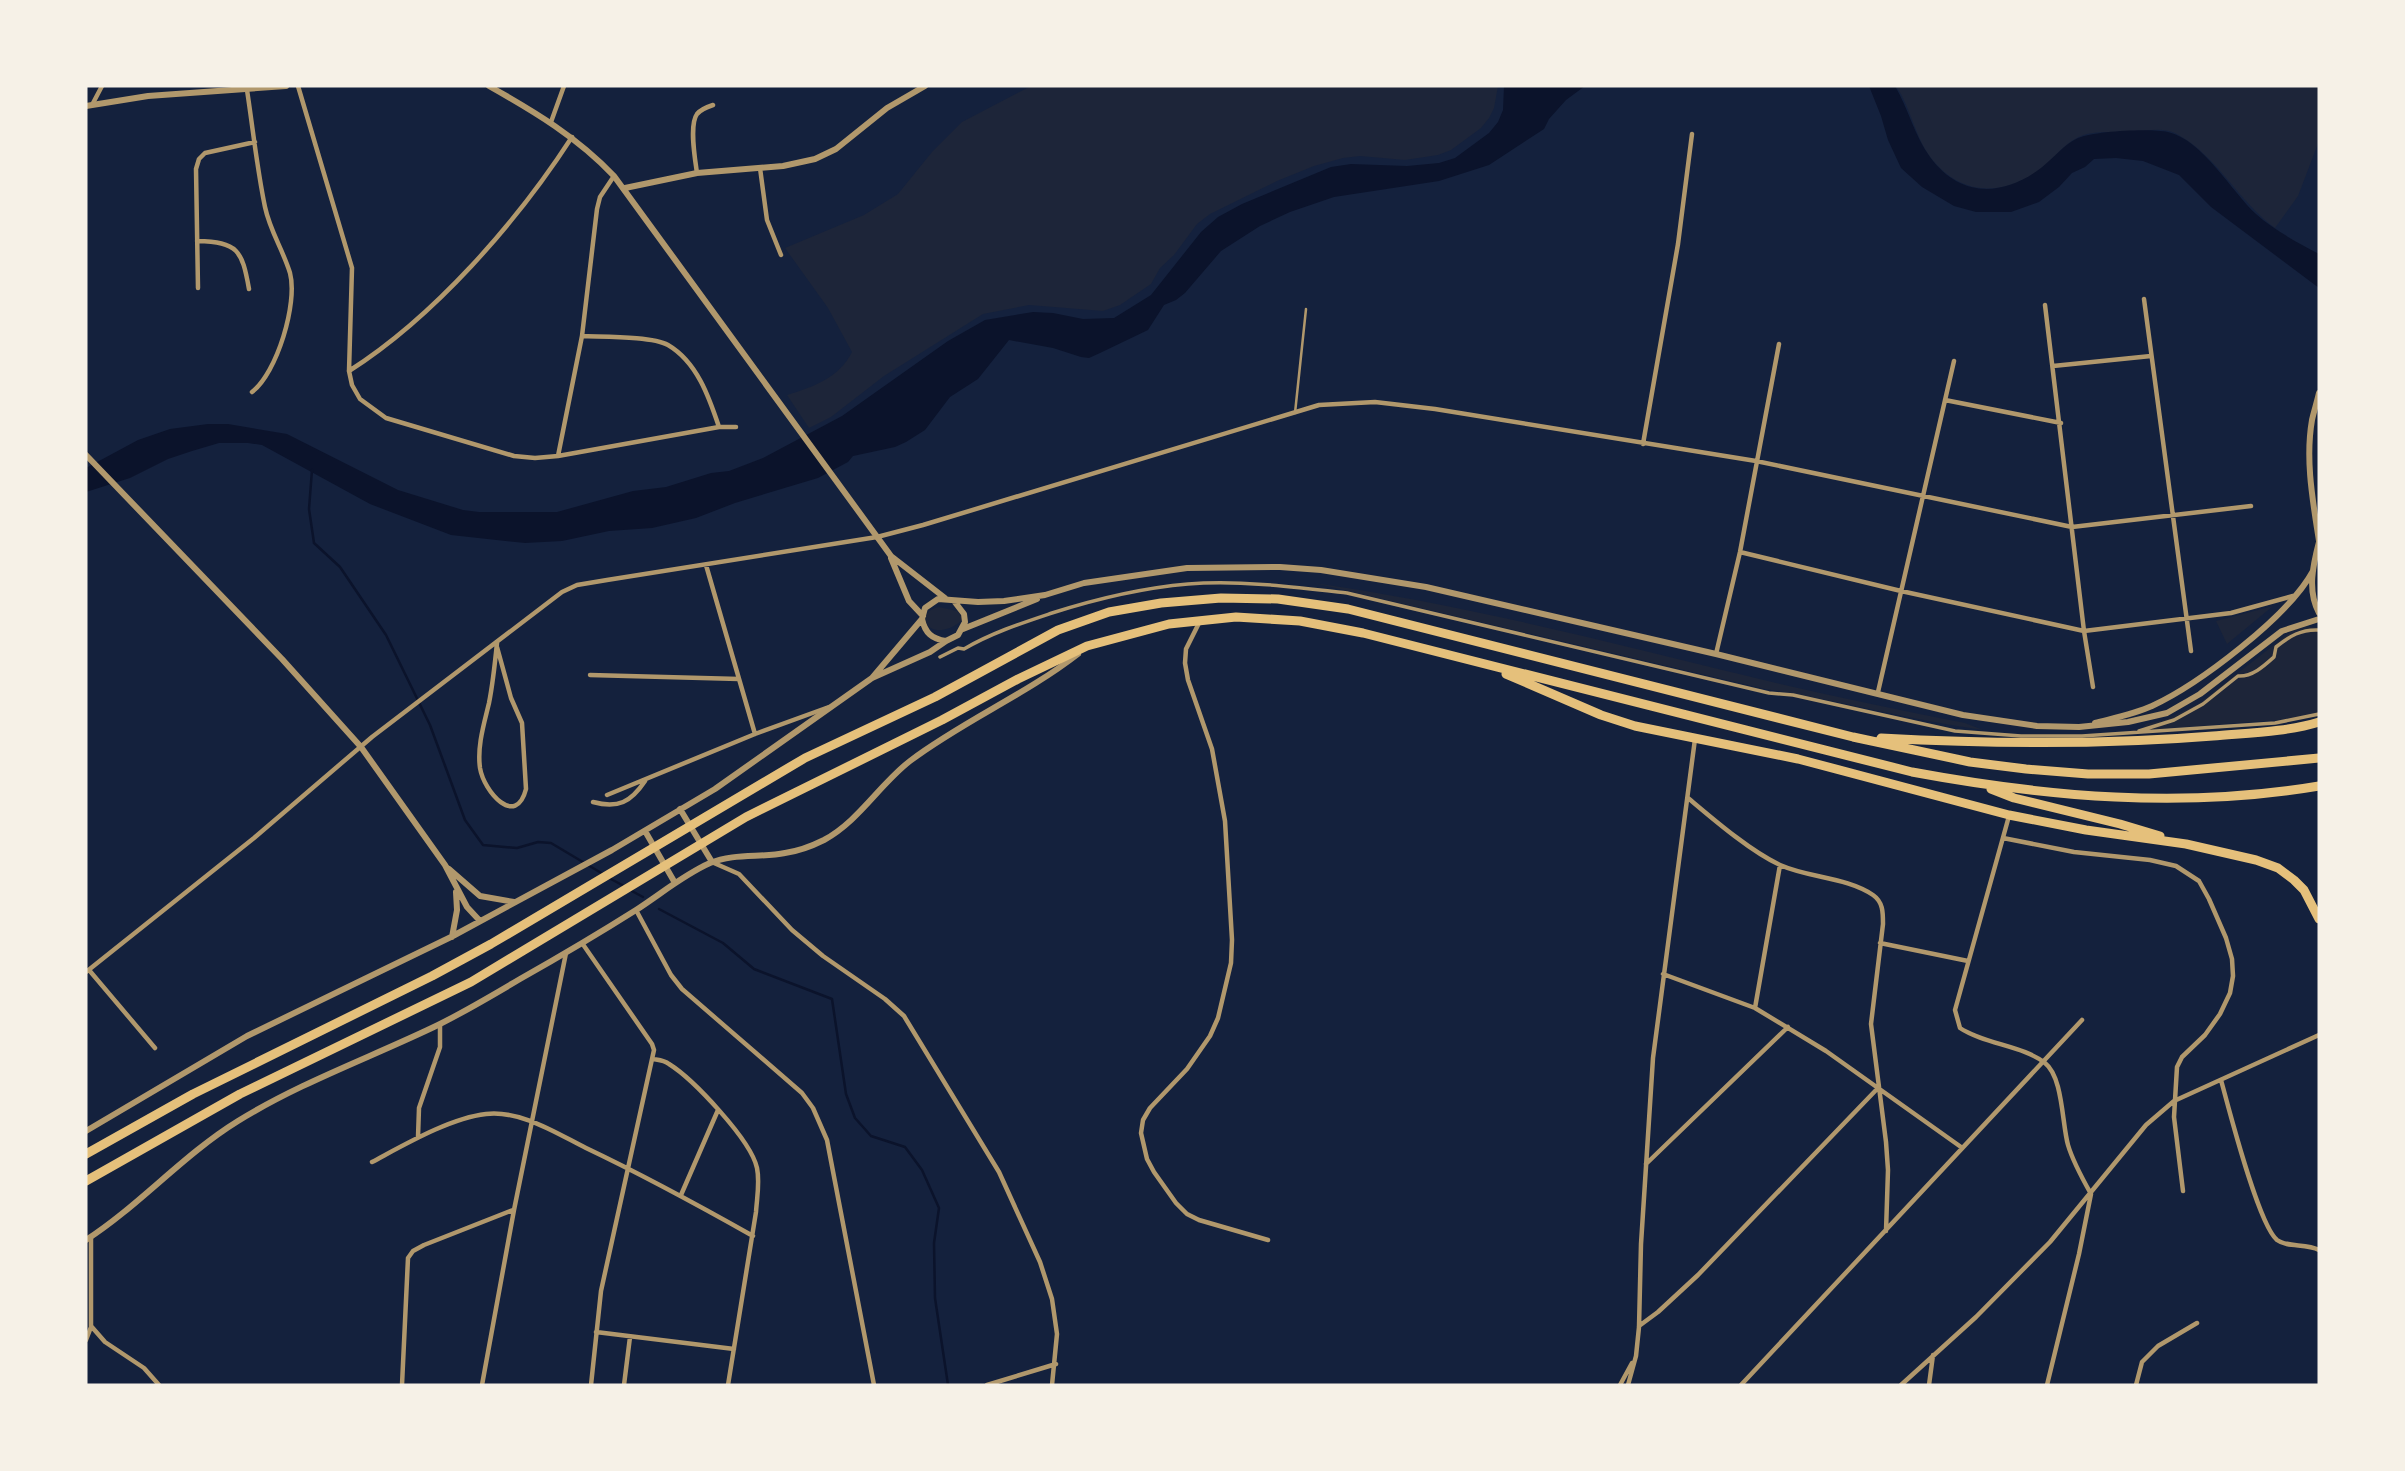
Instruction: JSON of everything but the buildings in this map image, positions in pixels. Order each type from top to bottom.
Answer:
[{"type":"highway","points":[[86,1154],[274,1052],[432,976],[558,905],[805,758],[935,697],[1058,630],[1109,612],[1161,603],[1221,598],[1278,599],[1348,610],[1853,737],[1970,761],[2026,769],[2088,774],[2148,774],[2315,759]]},
{"type":"highway","points":[[86,1181],[251,1088],[471,982],[746,817],[1087,646],[1169,624],[1236,617],[1300,621],[1363,633],[1912,772],[1980,785],[2129,799],[2219,796],[2317,786]]},
{"type":"highway","points":[[1479,663],[1601,715],[1635,726],[1798,759],[2009,815],[2086,830],[2186,844]]},
{"type":"highway","points":[[1853,737],[1938,741],[2107,742],[2228,735],[2319,722]]},
{"type":"highway","points":[[1980,785],[2014,798],[2245,857],[2278,868],[2304,890],[2319,919]]},
{"type":"street","points":[[89,105],[102,86]]},
{"type":"street","points":[[89,105],[148,96],[286,86]]},
{"type":"street","points":[[298,86],[352,268],[349,371],[352,385],[360,399],[372,410],[408,427],[514,456],[534,458],[719,427],[736,427]]},
{"type":"street","points":[[489,86],[572,137],[593,154],[625,188],[891,556],[909,601],[922,618],[924,628],[937,640],[946,641]]},
{"type":"street","points":[[551,122],[564,86]]},
{"type":"street","points":[[625,188],[696,173],[794,164],[824,155],[846,142],[887,108],[925,86]]},
{"type":"street","points":[[247,90],[265,208],[292,283],[288,317],[266,376],[252,392]]},
{"type":"street","points":[[696,173],[695,117],[699,111],[713,105]]},
{"type":"street","points":[[1643,444],[1678,244],[1692,134]]},
{"type":"street","points":[[349,371],[392,341],[461,275],[513,219],[572,137]]},
{"type":"street","points":[[198,288],[196,169],[199,159],[205,153],[254,142]]},
{"type":"street","points":[[760,167],[767,220],[780,255]]},
{"type":"street","points":[[558,456],[582,336],[597,209],[600,197],[614,176]]},
{"type":"street","points":[[197,241],[220,242],[231,246],[242,263],[249,289]]},
{"type":"street","points":[[2144,299],[2191,651]]},
{"type":"street","points":[[2045,304],[2093,687]]},
{"type":"street","points":[[582,336],[655,341],[668,345],[694,370],[706,390],[719,427]]},
{"type":"street","points":[[1716,654],[1740,552],[1779,344]]},
{"type":"street","points":[[2053,366],[2151,356]]},
{"type":"street","points":[[1878,692],[1954,361]]},
{"type":"street","points":[[2318,397],[2319,409]]},
{"type":"street","points":[[2318,397],[2312,420],[2310,448],[2311,483],[2319,541],[2313,571],[2314,601],[2319,613]]},
{"type":"street","points":[[1945,400],[2060,423]]},
{"type":"street","points":[[155,1048],[87,971],[254,838],[360,747],[497,645],[547,601],[577,585],[877,537],[1319,405],[1375,402],[1435,409],[1756,461],[2072,527],[2251,506]]},
{"type":"street","points":[[86,455],[282,659],[360,747],[445,865],[467,906],[480,921]]},
{"type":"street","points":[[1740,552],[2084,631],[2231,612],[2298,594]]},
{"type":"street","points":[[891,556],[946,598],[954,601],[1004,601],[1045,595]]},
{"type":"street","points":[[706,565],[755,734]]},
{"type":"street","points":[[86,1131],[247,1036],[451,937],[645,831],[715,789],[872,678],[930,652],[963,629],[1045,595],[1084,583],[1188,568],[1256,566],[1321,570],[1426,587],[1990,719],[2037,726],[2079,727],[2128,722],[2167,713],[2200,694],[2282,631],[2319,620]]},
{"type":"street","points":[[2079,727],[2142,709],[2174,694],[2202,676],[2281,613],[2313,571]]},
{"type":"street","points":[[940,657],[1020,624],[1112,595],[1188,584],[1280,585],[1347,593],[1769,693],[1793,695],[1955,731],[2021,736],[2134,733],[2275,723],[2319,714]]},
{"type":"street","points":[[872,678],[922,618],[931,602],[946,598]]},
{"type":"street","points":[[954,601],[964,614],[963,629]]},
{"type":"street","points":[[1201,619],[1186,649],[1185,663],[1188,680],[1212,749],[1225,821],[1231,963],[1218,1018],[1210,1036],[1188,1069],[1150,1108],[1143,1120],[1141,1133],[1147,1159],[1154,1172],[1187,1214],[1208,1223],[1268,1240]]},
{"type":"street","points":[[2134,733],[2174,720],[2203,704],[2238,676],[2245,676],[2267,663],[2274,657],[2276,647],[2295,633],[2319,630]]},
{"type":"street","points":[[497,645],[511,698],[524,731],[526,789],[524,798],[517,804],[509,805],[499,803],[491,795],[480,769],[482,732],[497,645]]},
{"type":"street","points":[[86,1340],[91,1326],[88,1239],[216,1136],[313,1081],[440,1024],[566,953],[712,862],[743,856],[784,854],[824,840],[844,828],[907,763],[1050,675],[1087,646]]},
{"type":"street","points":[[590,675],[739,679]]},
{"type":"street","points":[[607,795],[836,704]]},
{"type":"street","points":[[1628,1385],[1636,1356],[1639,1327],[1653,1058],[1695,738]]},
{"type":"street","points":[[593,802],[612,806],[622,804],[637,793],[645,781]]},
{"type":"street","points":[[1688,797],[1713,819],[1780,865],[1864,890],[1881,902],[1883,911],[1871,1024],[1888,1170],[1886,1231]]},
{"type":"street","points":[[680,809],[712,862],[739,874],[792,930],[822,956],[885,999],[904,1016],[999,1172],[1027,1230],[1052,1298],[1057,1334],[1052,1385]]},
{"type":"street","points":[[2009,815],[1955,1010],[1960,1028],[2044,1061],[2054,1075],[2058,1088],[2068,1146],[2078,1172],[2091,1194],[2080,1254],[2047,1385]]},
{"type":"street","points":[[645,831],[675,883]]},
{"type":"street","points":[[2003,838],[2074,852],[2150,860],[2176,866],[2199,881],[2225,938],[2232,959],[2233,976],[2230,993],[2220,1014],[2205,1035],[2182,1057],[2177,1067],[2174,1117],[2183,1191]]},
{"type":"street","points":[[445,865],[480,896],[514,902]]},
{"type":"street","points":[[1755,1008],[1780,865]]},
{"type":"street","points":[[451,937],[457,910],[456,887]]},
{"type":"street","points":[[636,910],[671,975],[682,989],[758,1053],[802,1093],[813,1108],[827,1140],[874,1385]]},
{"type":"street","points":[[581,942],[652,1044],[653,1059],[601,1291],[591,1385]]},
{"type":"street","points":[[1880,943],[1968,961]]},
{"type":"street","points":[[482,1385],[531,1121],[566,953]]},
{"type":"street","points":[[1663,974],[1755,1008],[1788,1027],[1961,1147]]},
{"type":"street","points":[[1741,1385],[2082,1020]]},
{"type":"street","points":[[418,1138],[419,1108],[440,1047],[440,1024]]},
{"type":"street","points":[[1646,1165],[1788,1027]]},
{"type":"street","points":[[1901,1385],[1976,1317],[2050,1242],[2146,1125],[2174,1101],[2319,1035]]},
{"type":"street","points":[[653,1059],[671,1065],[718,1110],[738,1131],[750,1149],[757,1167],[753,1236],[728,1385]]},
{"type":"street","points":[[2221,1080],[2239,1145],[2264,1220],[2272,1234],[2280,1242],[2319,1250]]},
{"type":"street","points":[[1639,1327],[1698,1275],[1879,1088]]},
{"type":"street","points":[[681,1195],[718,1110]]},
{"type":"street","points":[[372,1161],[418,1138],[485,1114],[504,1114],[531,1121],[628,1168],[753,1236]]},
{"type":"street","points":[[402,1385],[408,1258],[413,1251],[424,1245],[514,1210]]},
{"type":"street","points":[[2136,1385],[2142,1362],[2158,1346],[2197,1323]]},
{"type":"street","points":[[91,1326],[105,1342],[144,1368],[159,1385]]},
{"type":"street","points":[[596,1332],[734,1349]]},
{"type":"street","points":[[624,1385],[630,1338]]},
{"type":"street","points":[[1929,1385],[1934,1354]]},
{"type":"street","points":[[1620,1385],[1636,1356]]},
{"type":"street","points":[[987,1385],[1056,1364]]},
{"type":"lane","points":[[1295,412],[1306,309]]},
{"type":"shaded area","points":[[1031,86],[1498,86],[1494,108],[1489,118],[1481,128],[1451,150],[1438,155],[1405,160],[1360,156],[1343,158],[1277,181],[1210,214],[1197,224],[1174,255],[1160,268],[1151,284],[1120,305],[1103,311],[1029,305],[983,314],[884,376],[831,417],[809,428],[787,395],[816,385],[833,375],[852,352],[828,308],[785,248],[864,215],[898,194],[932,152],[962,122]]},
{"type":"shaded area","points":[[1504,86],[1585,86],[1566,100],[1544,129],[1489,165],[1439,181],[1334,197],[1290,212],[1260,226],[1221,251],[1185,293],[1164,305],[1148,330],[1089,358],[1009,340],[978,379],[950,397],[925,430],[906,442],[853,456],[848,462],[818,478],[735,503],[696,518],[652,528],[609,531],[562,541],[525,543],[451,535],[370,504],[262,445],[248,443],[219,443],[192,451],[168,459],[130,478],[86,492],[86,468],[138,440],[170,429],[208,424],[228,424],[287,434],[398,490],[463,510],[479,512],[557,512],[633,491],[666,487],[711,473],[729,471],[763,458],[842,416],[948,341],[985,320],[1033,312],[1083,319],[1114,318],[1151,295],[1201,232],[1218,217],[1242,204],[1331,167],[1351,164],[1407,166],[1439,163],[1455,158],[1489,133],[1498,122],[1503,110]]},
{"type":"shaded area","points":[[1869,86],[1895,86],[1930,157],[1955,180],[1982,189],[1997,188],[2027,178],[2078,138],[2109,132],[2149,130],[2168,132],[2181,137],[2205,155],[2256,214],[2278,231],[2319,254],[2319,288],[2211,207],[2179,175],[2143,161],[2094,159],[2072,173],[2039,202],[2011,212],[1976,212],[1954,206],[1922,187],[1901,168]]},
{"type":"shaded area","points":[[1896,86],[2319,86],[2319,141],[2298,196],[2275,228],[2250,205],[2203,153],[2190,142],[2165,130],[2103,132],[2081,136],[2043,167],[2014,184],[1999,188],[1970,186],[1943,171],[1931,158]]},
{"type":"shaded area","points":[[1314,583],[1487,614],[1796,688],[1965,723],[1983,730],[1765,689]]},
{"type":"shaded area","points":[[2273,606],[2227,644],[2216,621]]},
{"type":"shaded area","points":[[939,607],[957,611],[964,619],[952,627],[933,629],[925,621],[926,615]]},
{"type":"shaded area","points":[[2319,627],[2319,717],[2146,730],[2144,727],[2145,724],[2164,720],[2198,704],[2292,631]]},
{"type":"waterway","points":[[312,470],[309,509],[314,543],[340,567],[386,635],[430,725],[465,820],[483,845],[517,848],[538,842],[551,843],[603,874]]},
{"type":"waterway","points":[[609,878],[624,886]]},
{"type":"waterway","points":[[630,890],[643,897]]},
{"type":"waterway","points":[[659,909],[723,943],[754,969],[832,999],[846,1094],[855,1118],[871,1136],[905,1147],[922,1170],[939,1208],[934,1243],[935,1298],[948,1385]]}]
